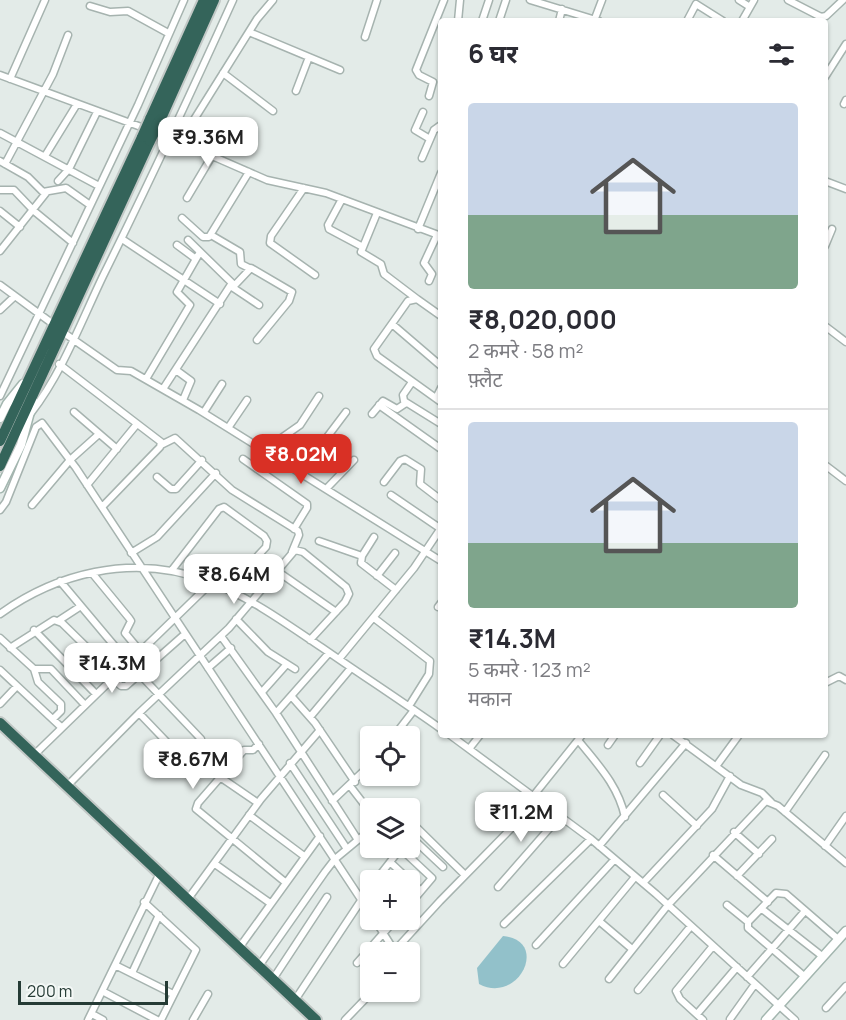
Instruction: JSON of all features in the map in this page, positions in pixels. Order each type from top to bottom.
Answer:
[{"type":"highway","points":[[0,466],[154,121],[204,0]]},
{"type":"highway","points":[[154,121],[214,0]]},
{"type":"highway","points":[[0,441],[146,139]]},
{"type":"highway","points":[[0,723],[316,1020]]},
{"type":"main road","points":[[0,418],[7,404],[36,369]]},
{"type":"main road","points":[[0,488],[21,445],[35,392]]},
{"type":"main road","points":[[766,1020],[846,931]]},
{"type":"street","points":[[10,79],[45,0]]},
{"type":"street","points":[[0,396],[2,386],[40,315],[127,123],[138,105],[184,0]]},
{"type":"street","points":[[31,413],[43,398],[70,337],[171,138],[233,0]]},
{"type":"street","points":[[180,142],[249,32],[273,0]]},
{"type":"street","points":[[365,37],[377,0]]},
{"type":"street","points":[[429,96],[433,82],[419,75],[416,70],[444,0]]},
{"type":"street","points":[[458,18],[460,0]]},
{"type":"street","points":[[483,18],[489,0]]},
{"type":"street","points":[[500,18],[506,0]]},
{"type":"street","points":[[530,0],[590,18]]},
{"type":"street","points":[[597,18],[602,0]]},
{"type":"street","points":[[739,0],[750,7]]},
{"type":"street","points":[[744,18],[754,0]]},
{"type":"street","points":[[788,0],[821,17],[826,16],[843,0]]},
{"type":"street","points":[[689,18],[696,4],[718,18]]},
{"type":"street","points":[[90,6],[110,12],[128,10],[168,33]]},
{"type":"street","points":[[560,18],[562,9]]},
{"type":"street","points":[[249,32],[340,70]]},
{"type":"street","points":[[46,193],[27,177],[2,162],[44,92],[68,35]]},
{"type":"street","points":[[828,72],[846,44]]},
{"type":"street","points":[[296,91],[309,57]]},
{"type":"street","points":[[223,73],[273,111]]},
{"type":"street","points":[[0,75],[171,138],[249,172],[286,185],[342,199],[438,235]]},
{"type":"street","points":[[45,156],[76,104]]},
{"type":"street","points":[[58,181],[69,169],[97,112]]},
{"type":"street","points":[[423,112],[415,130],[430,139]]},
{"type":"street","points":[[422,158],[438,126]]},
{"type":"street","points":[[0,133],[99,186]]},
{"type":"street","points":[[187,198],[212,156]]},
{"type":"street","points":[[211,235],[249,172]]},
{"type":"street","points":[[418,229],[438,180]]},
{"type":"street","points":[[828,182],[846,189]]},
{"type":"street","points":[[0,251],[46,193],[66,188],[90,205]]},
{"type":"street","points":[[304,188],[272,236],[270,243],[315,275]]},
{"type":"street","points":[[0,190],[12,189],[34,211],[73,243]]},
{"type":"street","points":[[342,199],[328,225],[329,229],[361,246],[364,255],[382,266],[384,274],[438,314]]},
{"type":"street","points":[[0,211],[20,227]]},
{"type":"street","points":[[361,246],[377,213]]},
{"type":"street","points":[[182,218],[203,237],[211,235],[240,252],[241,264],[257,270],[291,291],[292,294],[257,340]]},
{"type":"street","points":[[828,239],[832,229]]},
{"type":"street","points":[[429,281],[432,274],[424,263],[438,237]]},
{"type":"street","points":[[122,238],[220,303]]},
{"type":"street","points":[[188,240],[231,281],[232,287],[259,305]]},
{"type":"street","points":[[177,245],[196,259]]},
{"type":"street","points":[[146,379],[190,305],[177,292],[200,252]]},
{"type":"street","points":[[163,389],[220,303],[249,268]]},
{"type":"street","points":[[0,285],[49,321]]},
{"type":"street","points":[[0,310],[15,296]]},
{"type":"street","points":[[417,299],[408,301],[376,346],[375,353],[438,400]]},
{"type":"street","points":[[392,324],[438,363]]},
{"type":"street","points":[[828,329],[846,342]]},
{"type":"street","points":[[70,337],[117,370],[131,371],[204,412],[438,559]]},
{"type":"street","points":[[59,364],[159,440],[161,445]]},
{"type":"street","points":[[176,370],[191,381],[183,400]]},
{"type":"street","points":[[412,381],[403,395],[406,403],[438,422]]},
{"type":"street","points":[[204,412],[222,384]]},
{"type":"street","points":[[270,454],[280,439],[300,425],[319,396]]},
{"type":"street","points":[[228,428],[247,400]]},
{"type":"street","points":[[372,414],[383,401],[397,409],[406,403]]},
{"type":"street","points":[[379,405],[438,446]]},
{"type":"street","points":[[74,412],[117,449]]},
{"type":"street","points":[[300,473],[346,412]]},
{"type":"street","points":[[0,510],[6,502],[37,424],[45,425],[176,618],[360,898]]},
{"type":"street","points":[[87,485],[137,424]]},
{"type":"street","points":[[32,505],[70,460],[99,434]]},
{"type":"street","points":[[102,507],[161,445],[175,438],[202,460],[232,490],[294,529],[299,535],[292,554]]},
{"type":"street","points":[[243,459],[307,504],[307,508],[294,529]]},
{"type":"street","points":[[157,477],[171,489],[176,489],[202,460]]},
{"type":"street","points":[[327,488],[354,460]]},
{"type":"street","points":[[384,482],[400,461],[408,460],[421,469],[420,484],[438,498]]},
{"type":"street","points":[[828,467],[846,481]]},
{"type":"street","points":[[131,553],[157,537],[216,473]]},
{"type":"street","points":[[391,495],[438,527]]},
{"type":"street","points":[[172,570],[219,509],[224,507],[264,536],[267,542],[228,588]]},
{"type":"street","points":[[339,659],[374,618],[438,534]]},
{"type":"street","points":[[374,537],[362,556],[362,565],[396,590]]},
{"type":"street","points":[[319,541],[362,556]]},
{"type":"street","points":[[67,786],[220,636],[295,550],[303,552],[346,587],[348,598],[310,640]]},
{"type":"street","points":[[377,576],[395,553]]},
{"type":"street","points":[[0,614],[31,594],[60,581],[92,573],[140,567],[172,570],[228,588],[252,601],[438,727]]},
{"type":"street","points":[[277,571],[336,612]]},
{"type":"street","points":[[92,573],[129,618],[130,624],[124,633],[140,651]]},
{"type":"street","points":[[60,581],[128,662],[201,738]]},
{"type":"street","points":[[34,755],[212,582]]},
{"type":"street","points":[[58,621],[81,606]]},
{"type":"street","points":[[374,618],[430,661],[429,674],[400,726]]},
{"type":"street","points":[[236,619],[268,652],[295,669]]},
{"type":"street","points":[[10,648],[50,620],[58,621],[124,687],[185,634]]},
{"type":"street","points":[[34,630],[96,694]]},
{"type":"street","points":[[220,636],[231,648],[302,751],[358,840],[336,859],[292,916],[259,966]]},
{"type":"street","points":[[0,638],[34,669],[38,682],[61,704],[61,711],[53,719]]},
{"type":"street","points":[[208,668],[231,648]]},
{"type":"street","points":[[276,713],[329,652]]},
{"type":"street","points":[[262,692],[286,665]]},
{"type":"street","points":[[310,717],[351,668]]},
{"type":"street","points":[[34,669],[51,669],[85,705]]},
{"type":"street","points":[[0,670],[61,727]]},
{"type":"street","points":[[828,682],[844,676]]},
{"type":"street","points":[[0,704],[17,686]]},
{"type":"street","points":[[292,697],[320,730],[361,798]]},
{"type":"street","points":[[139,713],[183,759]]},
{"type":"street","points":[[188,900],[258,802],[320,730]]},
{"type":"street","points":[[454,738],[540,799],[591,839],[795,1020]]},
{"type":"street","points":[[469,749],[478,738]]},
{"type":"street","points":[[534,795],[579,738]]},
{"type":"street","points":[[581,738],[615,785],[621,799],[624,817]]},
{"type":"street","points":[[608,745],[613,738]]},
{"type":"street","points":[[640,763],[658,738]]},
{"type":"street","points":[[678,738],[746,788],[762,793],[846,863]]},
{"type":"street","points":[[717,765],[737,738]]},
{"type":"street","points":[[599,846],[686,743]]},
{"type":"street","points":[[259,744],[253,750],[244,750],[198,803],[196,809],[285,882]]},
{"type":"street","points":[[785,812],[825,755]]},
{"type":"street","points":[[290,763],[347,849]]},
{"type":"street","points":[[332,801],[360,776]]},
{"type":"street","points":[[643,883],[716,805],[730,776]]},
{"type":"street","points":[[220,777],[258,802]]},
{"type":"street","points":[[663,795],[697,825]]},
{"type":"street","points":[[403,942],[540,799]]},
{"type":"street","points":[[609,979],[668,905],[734,832],[760,804],[771,802]]},
{"type":"street","points":[[249,815],[304,856]]},
{"type":"street","points":[[498,887],[561,815]]},
{"type":"street","points":[[825,846],[846,816]]},
{"type":"street","points":[[420,831],[465,875]]},
{"type":"street","points":[[734,832],[759,854]]},
{"type":"street","points":[[239,948],[320,836]]},
{"type":"street","points":[[504,924],[591,839]]},
{"type":"street","points":[[737,876],[772,839]]},
{"type":"street","points":[[420,845],[443,867]]},
{"type":"street","points":[[713,855],[768,902]]},
{"type":"street","points":[[385,870],[393,858]]},
{"type":"street","points":[[411,858],[430,876],[431,880]]},
{"type":"street","points":[[390,862],[422,891],[449,860]]},
{"type":"street","points":[[536,945],[614,860]]},
{"type":"street","points":[[215,864],[270,903]]},
{"type":"street","points":[[103,1020],[90,1017],[160,873]]},
{"type":"street","points":[[563,964],[635,877]]},
{"type":"street","points":[[804,976],[748,928],[748,922],[776,893],[781,892],[838,939]]},
{"type":"street","points":[[273,979],[327,897]]},
{"type":"street","points":[[104,992],[159,1020],[196,950],[144,902]]},
{"type":"street","points":[[295,1000],[360,902]]},
{"type":"street","points":[[727,905],[748,922]]},
{"type":"street","points":[[762,909],[822,956]]},
{"type":"street","points":[[747,977],[805,911]]},
{"type":"street","points":[[132,974],[159,915]]},
{"type":"street","points":[[599,921],[632,948]]},
{"type":"street","points":[[638,990],[691,926]]},
{"type":"street","points":[[357,963],[383,931],[391,942]]},
{"type":"street","points":[[703,1020],[676,991],[713,946]]},
{"type":"street","points":[[115,965],[173,994]]},
{"type":"street","points":[[697,1014],[737,967]]},
{"type":"street","points":[[730,1019],[755,984]]},
{"type":"street","points":[[826,1008],[846,986]]},
{"type":"street","points":[[193,1020],[208,994]]},
{"type":"street","points":[[345,1020],[362,1002]]},
{"type":"water","points":[[503,936],[517,940],[525,948],[527,958],[524,969],[517,979],[506,986],[493,988],[479,984],[477,968]]}]
